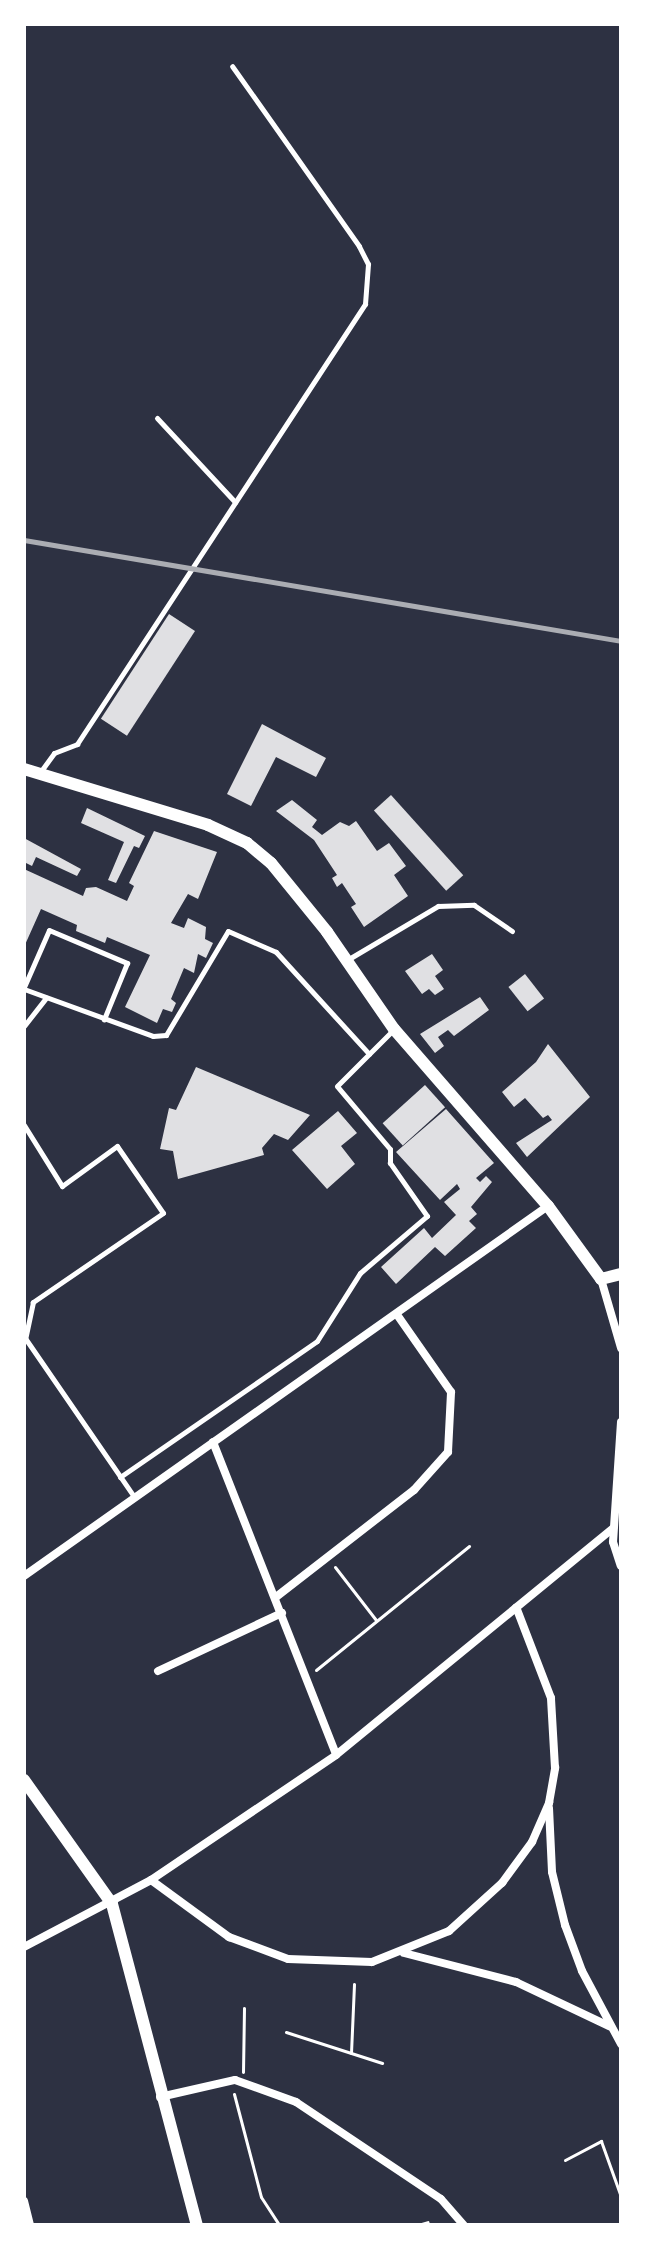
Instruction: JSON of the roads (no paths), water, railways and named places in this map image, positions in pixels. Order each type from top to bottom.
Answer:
[{"type":"street","points":[[28,772],[208,825],[247,843],[292,884],[394,1029],[548,1206],[601,1279],[621,1348]]},
{"type":"street","points":[[24,1576],[398,1316],[548,1206]]},
{"type":"street","points":[[601,1279],[621,1274]]},
{"type":"street","points":[[276,1597],[422,1483],[448,1452],[451,1392],[398,1316]]},
{"type":"street","points":[[621,1422],[613,1528],[621,1566]]},
{"type":"street","points":[[213,1442],[336,1755]]},
{"type":"street","points":[[24,1947],[112,1904],[151,1880],[336,1755],[613,1528]]},
{"type":"street","points":[[516,1607],[551,1698],[555,1768],[549,1803],[552,1872],[565,1925],[609,2026],[621,2044]]},
{"type":"street","points":[[158,1671],[282,1613]]},
{"type":"street","points":[[24,1780],[112,1904],[160,2097],[197,2225]]},
{"type":"street","points":[[151,1880],[229,1937],[288,1959],[360,1963],[403,1953],[449,1931],[476,1910],[532,1842],[549,1803]]},
{"type":"street","points":[[403,1953],[516,1982],[609,2026]]},
{"type":"street","points":[[160,2097],[230,2081],[243,2082],[296,2102],[441,2199],[464,2225]]},
{"type":"street","points":[[24,2201],[27,2220]]},
{"type":"lane","points":[[28,772],[54,753],[77,744],[357,319],[369,284],[368,264],[359,246],[232,66]]},
{"type":"lane","points":[[157,418],[235,502]]},
{"type":"lane","points":[[346,960],[438,906],[474,905],[512,931]]},
{"type":"lane","points":[[104,1019],[127,963],[49,930],[24,988],[46,998],[104,1019],[153,1036],[166,1035],[228,931],[276,952],[369,1054]]},
{"type":"lane","points":[[24,1026],[46,998]]},
{"type":"lane","points":[[120,1477],[317,1341],[360,1273],[427,1216],[390,1163],[390,1149],[337,1086],[394,1029]]},
{"type":"lane","points":[[24,1125],[62,1186],[117,1146],[163,1213],[33,1302],[25,1338],[135,1499]]},
{"type":"railway","points":[[24,540],[621,641]]}]
